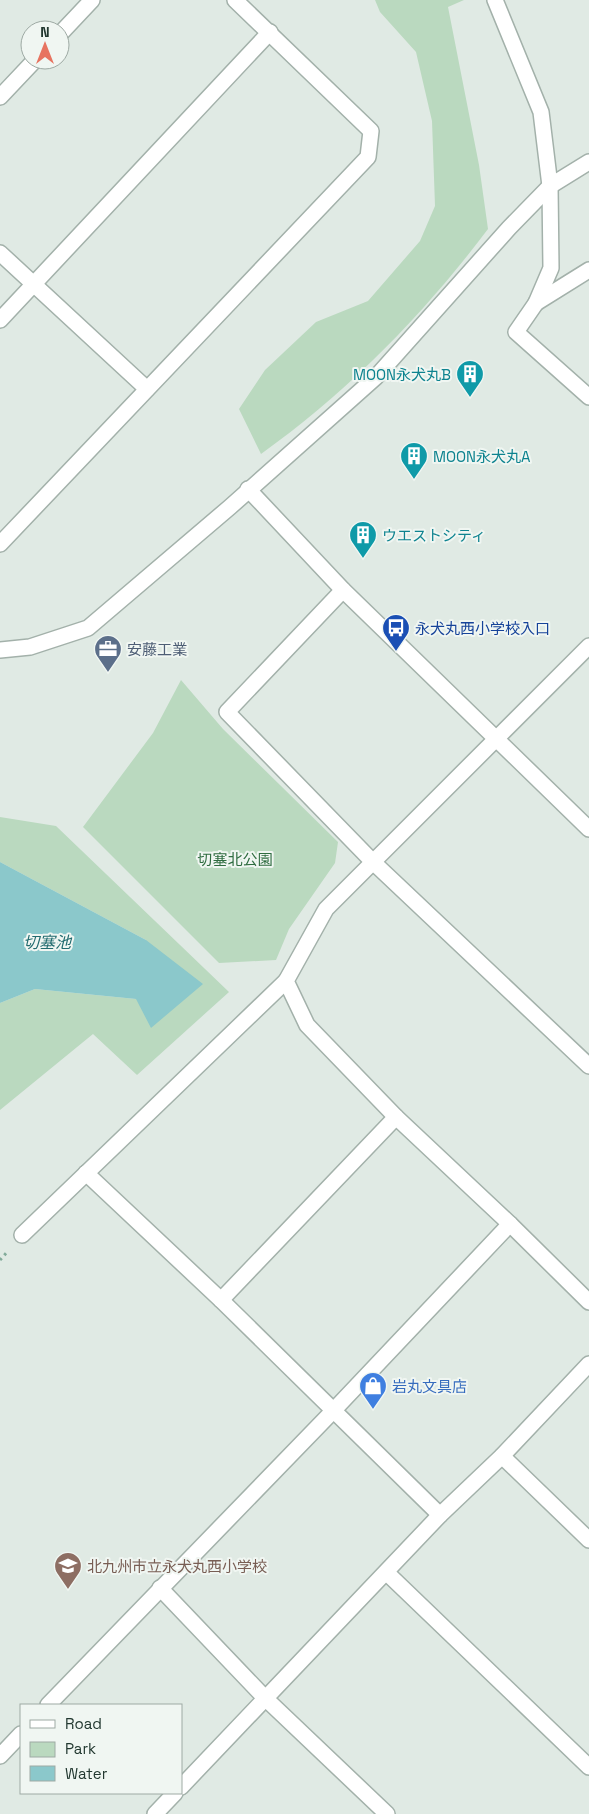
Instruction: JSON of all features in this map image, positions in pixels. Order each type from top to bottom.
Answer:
[{"type":"street","points":[[70,23],[92,0]]},
{"type":"street","points":[[0,544],[368,156],[371,131],[235,0]]},
{"type":"street","points":[[495,0],[540,112],[550,186],[551,268],[536,304],[516,332],[589,397]]},
{"type":"street","points":[[0,320],[270,32]]},
{"type":"street","points":[[0,97],[26,70]]},
{"type":"street","points":[[0,650],[30,647],[88,628],[376,377],[509,228],[550,186],[589,162]]},
{"type":"street","points":[[0,253],[147,389]]},
{"type":"street","points":[[536,304],[589,270]]},
{"type":"street","points":[[248,489],[343,590],[589,828]]},
{"type":"street","points":[[343,590],[227,712],[373,862],[589,1066]]},
{"type":"street","points":[[22,1235],[286,981],[326,909],[589,646]]},
{"type":"street","points":[[286,981],[307,1025],[396,1117],[510,1224],[589,1302]]},
{"type":"street","points":[[221,1300],[396,1117]]},
{"type":"street","points":[[86,1173],[221,1300],[440,1515]]},
{"type":"street","points":[[49,1704],[333,1411],[510,1224]]},
{"type":"street","points":[[182,1786],[387,1573],[440,1515],[502,1456],[589,1364]]},
{"type":"street","points":[[502,1456],[589,1540]]},
{"type":"street","points":[[387,1573],[589,1767]]},
{"type":"street","points":[[160,1588],[265,1698],[387,1814]]},
{"type":"street","points":[[0,1756],[20,1735]]},
{"type":"street","points":[[156,1814],[174,1794]]},
{"type":"green space","points":[[375,0],[464,0],[448,7],[479,165],[488,229],[438,291],[383,350],[324,405],[261,454],[239,409],[265,370],[316,322],[368,301],[420,241],[435,206],[432,121],[416,52],[380,12]]},
{"type":"green space","name":"切塞北公園","points":[[181,680],[223,729],[338,842],[335,863],[289,929],[276,960],[219,963],[83,827],[153,733]]},
{"type":"green space","points":[[0,817],[56,826],[229,992],[137,1075],[93,1034],[0,1110],[0,1003],[35,989],[136,999],[146,940],[0,862]]},
{"type":"water","name":"切塞池","points":[[0,862],[146,940],[203,984],[151,1028],[136,999],[35,989],[0,1003]]},
{"type":"place","name":"MOON永犬丸B","points":[[470,398]]},
{"type":"place","name":"MOON永犬丸A","points":[[414,480]]},
{"type":"place","name":"ウエストシティ","points":[[363,559]]},
{"type":"place","name":"永犬丸西小学校入口","points":[[396,652]]},
{"type":"place","name":"安藤工業","points":[[108,673]]},
{"type":"place","name":"岩丸文具店","points":[[373,1410]]},
{"type":"place","name":"北九州市立永犬丸西小学校","points":[[68,1590]]}]
